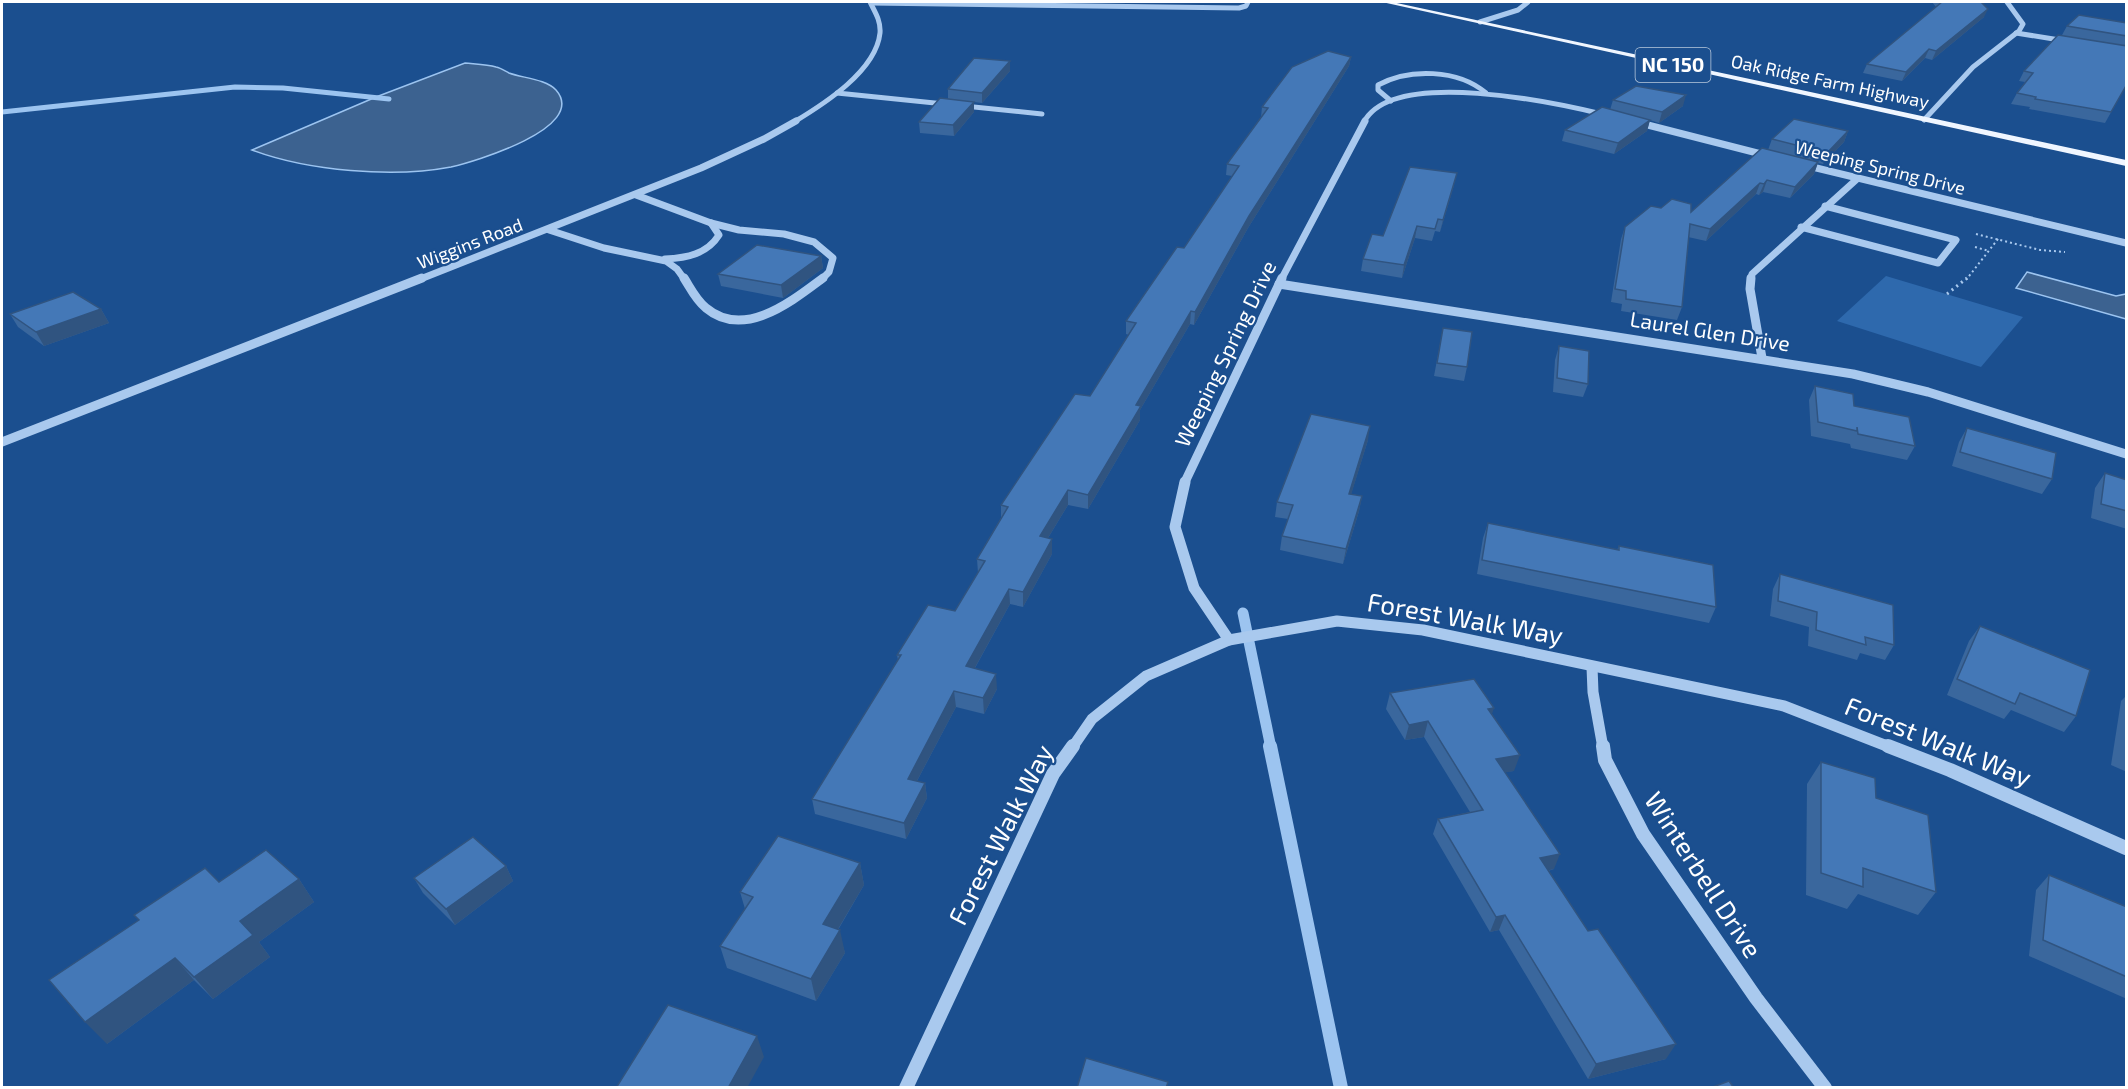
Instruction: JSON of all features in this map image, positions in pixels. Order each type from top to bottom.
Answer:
[{"type":"main road","name":"Oak Ridge Farm Highway","points":[[1385,2],[2127,163]]},
{"type":"street","points":[[871,2],[1239,8],[1246,6],[1248,2]]},
{"type":"street","name":"Wiggins Road","points":[[2,442],[549,230],[759,142],[837,93],[869,61],[880,39],[880,17],[871,2]]},
{"type":"street","points":[[1480,22],[1518,10],[1528,2]]},
{"type":"street","points":[[1924,120],[1973,67],[2016,33],[2023,24],[2007,2]]},
{"type":"street","points":[[2016,33],[2071,42]]},
{"type":"street","name":"Weeping Spring Drive","points":[[1391,100],[1378,90],[1378,85],[1384,80],[1398,76],[1421,74],[1460,78],[1482,87],[1486,93]]},
{"type":"street","points":[[837,93],[1042,114]]},
{"type":"street","name":"Weeping Spring Drive","points":[[1228,640],[1194,588],[1176,527],[1186,476],[1279,284],[1366,118],[1385,102],[1391,100],[1443,93],[1486,93],[1568,105],[1614,117]]},
{"type":"street","name":"Weeping Spring Drive","points":[[1626,120],[1776,158]]},
{"type":"street","name":"Weeping Spring Drive","points":[[1799,164],[2124,242]]},
{"type":"street","points":[[1762,358],[1750,289],[1752,273],[1857,178]]},
{"type":"street","points":[[636,195],[711,223],[739,230],[784,234],[814,242],[833,258],[828,273],[780,310],[758,317],[731,319],[716,315],[704,307],[693,296],[674,265],[656,258]]},
{"type":"street","points":[[1801,227],[1938,263],[1956,240],[1825,206]]},
{"type":"street","points":[[549,230],[580,242],[626,254],[656,258],[689,257],[708,248],[719,235],[711,223]]},
{"type":"street","points":[[2124,242],[2127,233]]},
{"type":"street","name":"Laurel Glen Drive","points":[[1279,284],[1762,358],[1852,374],[1928,392],[2127,454]]},
{"type":"street","name":"Forest Walk Way","points":[[906,1088],[1053,774],[1092,719],[1146,676],[1228,640],[1336,621],[1423,630],[1784,706],[1950,770],[2127,848]]},
{"type":"street","name":"Winterbell Drive","points":[[1592,667],[1593,692],[1605,760],[1643,834],[1756,998],[1825,1088]]},
{"type":"path","points":[[1976,234],[2045,251],[2067,252]]},
{"type":"path","points":[[1947,294],[1965,281],[1998,239]]},
{"type":"shaded area","points":[[465,63],[500,68],[552,86],[562,104],[557,117],[543,130],[503,150],[463,164],[428,170],[377,172],[324,168],[252,150],[376,97]]},
{"type":"shaded area","points":[[2027,272],[2116,296],[2126,294],[2126,319],[2016,288]]},
{"type":"shaded area","points":[[1886,276],[2023,317],[1981,367],[1837,321]]},
{"type":"building","points":[[1942,2],[1981,2],[1988,9],[1936,51],[1929,49],[1906,72],[1867,64]]},
{"type":"building","points":[[2079,15],[2127,23],[2127,36],[2067,26]]},
{"type":"building","points":[[2058,35],[2127,46],[2127,84],[2111,112],[2035,99],[2036,97],[2017,93],[2033,73],[2024,71]]},
{"type":"building","points":[[1328,51],[1351,57],[1249,216],[1195,312],[1191,311],[1136,405],[1141,406],[1088,495],[1068,490],[1040,536],[1052,539],[1023,592],[1009,589],[966,666],[996,674],[983,698],[954,691],[908,779],[925,783],[904,823],[812,799],[901,655],[897,655],[928,605],[955,611],[985,561],[977,559],[1008,507],[1001,505],[1075,394],[1090,396],[1136,323],[1126,321],[1177,247],[1184,248],[1239,166],[1227,164],[1268,108],[1262,107],[1292,67]]},
{"type":"building","points":[[974,58],[1010,61],[982,93],[948,89]]},
{"type":"building","points":[[1636,86],[1686,95],[1662,112],[1613,100]]},
{"type":"building","points":[[940,98],[974,102],[953,125],[919,122]]},
{"type":"building","points":[[1602,107],[1650,120],[1618,143],[1565,130]]},
{"type":"building","points":[[1794,119],[1848,131],[1827,153],[1772,139]]},
{"type":"building","points":[[1762,148],[1818,162],[1795,187],[1767,180],[1764,184],[1760,183],[1710,229],[1690,224],[1682,307],[1626,299],[1626,291],[1615,289],[1625,227],[1651,206],[1661,208],[1672,199],[1691,204],[1691,212]]},
{"type":"building","points":[[1410,167],[1457,173],[1443,220],[1438,219],[1435,229],[1417,226],[1404,265],[1363,259],[1372,234],[1383,236]]},
{"type":"building","points":[[757,245],[821,256],[781,285],[718,274]]},
{"type":"building","points":[[73,292],[101,309],[36,332],[10,314]]},
{"type":"building","points":[[1443,328],[1472,332],[1467,367],[1437,363]]},
{"type":"building","points":[[1559,346],[1589,351],[1588,384],[1557,378]]},
{"type":"building","points":[[1815,386],[1853,394],[1854,406],[1909,417],[1915,446],[1858,434],[1857,427],[1857,431],[1818,422]]},
{"type":"building","points":[[1311,414],[1370,426],[1349,494],[1362,496],[1346,549],[1282,536],[1293,505],[1277,502]]},
{"type":"building","points":[[1967,428],[2056,453],[2052,479],[1960,452]]},
{"type":"building","points":[[2105,473],[2127,480],[2127,511],[2101,504]]},
{"type":"building","points":[[1488,523],[1619,550],[1619,546],[1713,565],[1716,607],[1482,560]]},
{"type":"building","points":[[1780,574],[1893,605],[1894,645],[1865,637],[1866,645],[1816,630],[1817,612],[1778,601]]},
{"type":"building","points":[[1980,626],[2090,670],[2076,716],[2020,693],[2015,704],[1957,679]]},
{"type":"building","points":[[1474,679],[1494,708],[1488,709],[1520,755],[1496,759],[1560,854],[1540,858],[1588,931],[1598,929],[1676,1044],[1596,1064],[1505,915],[1496,917],[1438,819],[1483,810],[1428,721],[1409,725],[1390,693]]},
{"type":"building","points":[[1821,762],[1875,778],[1876,798],[1928,815],[1936,892],[1863,868],[1863,887],[1821,873]]},
{"type":"building","points":[[778,836],[860,863],[823,924],[840,930],[811,979],[720,946],[753,897],[740,892]]},
{"type":"building","points":[[473,837],[506,866],[446,909],[414,878]]},
{"type":"building","points":[[266,850],[299,879],[240,921],[253,935],[194,977],[175,958],[85,1022],[49,980],[139,920],[134,915],[205,868],[219,882]]},
{"type":"building","points":[[2049,875],[2127,907],[2127,977],[2043,940]]},
{"type":"building","points":[[668,1005],[757,1036],[728,1088],[616,1088]]},
{"type":"building","points":[[1086,1058],[1168,1082],[1166,1088],[1077,1088]]},
{"type":"building","points":[[1729,1081],[1734,1088],[1710,1088]]},
{"type":"waterway","points":[[2,112],[235,87],[283,88],[389,99]]},
{"type":"waterway","points":[[1243,613],[1271,748]]},
{"type":"waterway","points":[[1270,746],[1341,1088]]}]
